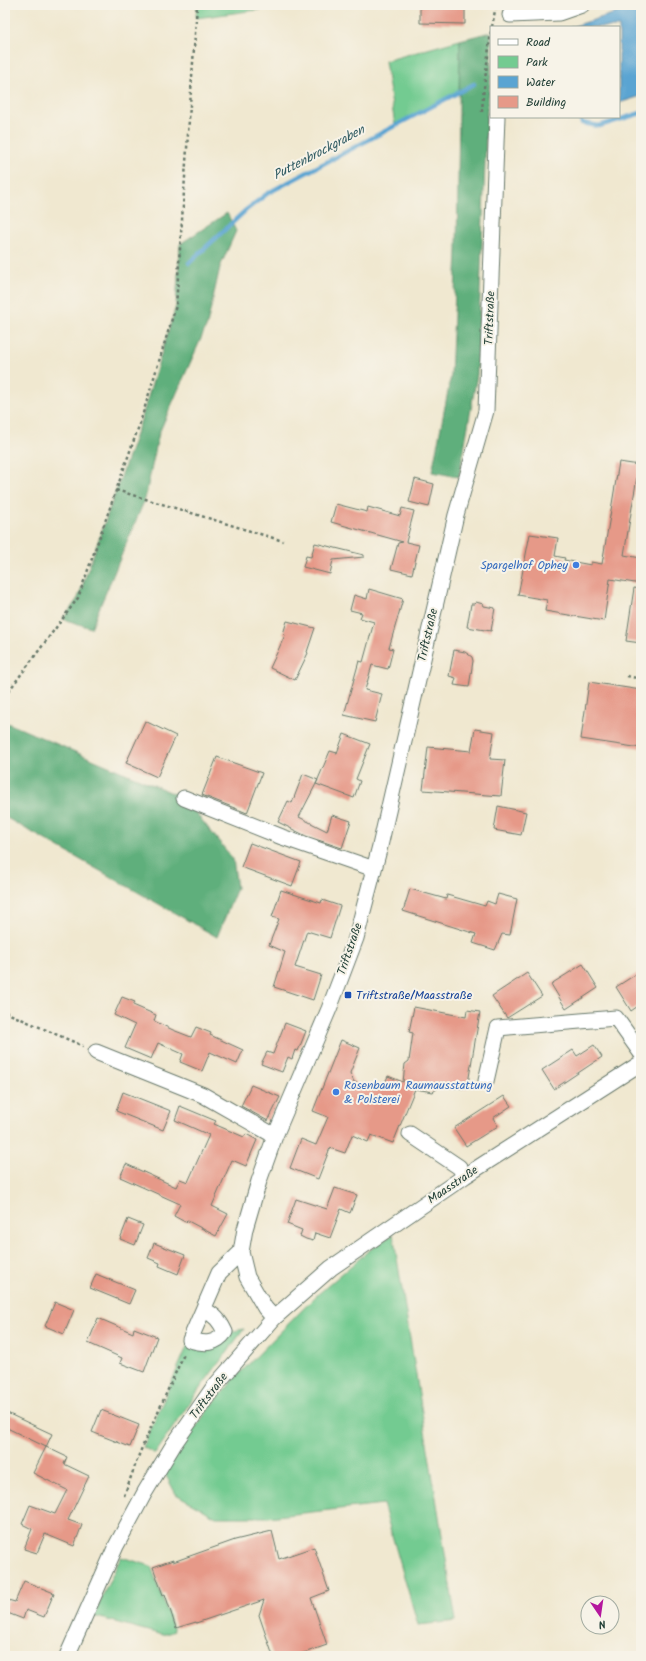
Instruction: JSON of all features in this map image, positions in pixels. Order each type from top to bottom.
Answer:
[{"type":"street","points":[[510,16],[559,13],[582,5]]},
{"type":"street","name":"Triftstraße","points":[[67,1656],[116,1546],[145,1492],[174,1444],[213,1388],[274,1318],[265,1308],[247,1277],[241,1252],[247,1222],[275,1136],[327,1015],[356,938],[374,869],[456,515],[486,410],[497,118]]},
{"type":"street","points":[[184,798],[282,837],[374,869]]},
{"type":"street","points":[[486,1081],[498,1028],[616,1018],[641,1053]]},
{"type":"street","points":[[96,1052],[203,1095],[275,1136]]},
{"type":"street","name":"Maasstraße","points":[[274,1318],[331,1268],[465,1176],[641,1063]]},
{"type":"street","points":[[410,1134],[459,1167],[465,1176]]},
{"type":"street","points":[[204,1310],[219,1273],[241,1252]]},
{"type":"path","points":[[5,696],[78,598],[140,424],[176,306],[197,5]]},
{"type":"path","points":[[492,26],[496,5]]},
{"type":"path","points":[[482,119],[483,96],[490,40]]},
{"type":"path","points":[[116,490],[283,542]]},
{"type":"path","points":[[627,676],[641,679]]},
{"type":"path","points":[[5,1012],[96,1052]]},
{"type":"green space","points":[[197,5],[295,5],[196,18]]},
{"type":"green space","points":[[490,32],[490,84],[487,110],[477,375],[459,477],[432,472],[451,376],[457,251],[460,40]]},
{"type":"green space","points":[[460,40],[459,91],[395,125],[385,61]]},
{"type":"green space","points":[[227,213],[236,231],[220,267],[207,325],[159,433],[145,499],[91,628],[63,619],[78,598],[140,423],[176,306],[180,244]]},
{"type":"green space","points":[[5,722],[184,798],[233,859],[237,888],[217,937],[5,817]]},
{"type":"green space","points":[[393,1234],[456,1621],[418,1625],[383,1504],[268,1517],[216,1517],[176,1494],[164,1472],[208,1410],[236,1377],[316,1296],[367,1252]]},
{"type":"green space","points":[[244,1329],[195,1395],[155,1454],[143,1447],[190,1340]]},
{"type":"green space","points":[[121,1557],[151,1566],[174,1631],[163,1635],[93,1616]]},
{"type":"water","points":[[641,5],[641,96],[620,103],[620,26],[574,26]]},
{"type":"building","points":[[420,5],[465,5],[465,24],[420,23]]},
{"type":"building","points":[[619,462],[639,465],[624,555],[641,558],[641,584],[610,579],[604,621],[545,611],[547,600],[518,595],[530,534],[558,538],[555,556],[565,558],[564,560],[591,565],[591,562],[602,564]]},
{"type":"building","points":[[415,479],[434,484],[429,507],[409,502]]},
{"type":"building","points":[[336,504],[367,512],[368,507],[400,516],[402,508],[414,511],[406,542],[419,545],[412,574],[391,569],[398,543],[403,542],[331,522]]},
{"type":"building","points":[[315,543],[364,555],[364,557],[333,560],[330,574],[303,567],[306,556],[311,557]]},
{"type":"building","points":[[634,588],[641,589],[641,643],[626,641]]},
{"type":"building","points":[[369,589],[403,599],[389,648],[393,649],[388,669],[372,665],[365,690],[382,694],[375,722],[344,715],[359,661],[363,662],[374,622],[360,618],[362,613],[350,610],[354,595],[367,599]]},
{"type":"building","points":[[476,602],[483,604],[484,606],[495,608],[491,631],[467,627],[471,604]]},
{"type":"building","points":[[287,621],[315,628],[307,652],[308,653],[295,680],[270,668],[285,635],[283,634]]},
{"type":"building","points":[[454,650],[465,652],[472,657],[473,661],[469,687],[454,685],[456,678],[449,676]]},
{"type":"building","points":[[589,682],[641,690],[641,748],[581,739]]},
{"type":"building","points":[[145,721],[176,736],[157,777],[126,763]]},
{"type":"building","points":[[475,729],[494,732],[490,759],[505,760],[501,796],[423,790],[428,747],[471,751]]},
{"type":"building","points":[[344,734],[370,744],[356,779],[360,781],[354,798],[316,784],[330,751],[337,753]]},
{"type":"building","points":[[217,757],[262,773],[247,813],[202,795]]},
{"type":"building","points":[[303,774],[318,780],[299,817],[327,831],[332,815],[351,821],[342,848],[306,836],[278,822],[288,801],[292,803]]},
{"type":"building","points":[[498,806],[526,812],[521,835],[494,830]]},
{"type":"building","points":[[250,843],[301,862],[292,886],[241,867]]},
{"type":"building","points":[[410,889],[446,899],[447,895],[485,906],[487,901],[495,904],[498,894],[517,899],[510,935],[502,934],[495,950],[473,943],[476,934],[403,911]]},
{"type":"building","points":[[281,890],[321,903],[322,900],[340,906],[330,938],[307,931],[295,967],[321,975],[313,1000],[274,987],[285,952],[269,945],[279,919],[272,917]]},
{"type":"building","points":[[583,964],[598,988],[566,1009],[551,984]]},
{"type":"building","points":[[641,971],[641,1004],[631,1011],[616,987]]},
{"type":"building","points":[[527,973],[542,996],[507,1018],[492,996]]},
{"type":"building","points":[[122,997],[135,1002],[133,1005],[156,1015],[154,1021],[173,1030],[191,1037],[196,1027],[211,1033],[210,1035],[243,1050],[237,1064],[210,1052],[202,1071],[180,1062],[183,1054],[158,1043],[151,1059],[125,1048],[135,1025],[114,1015]]},
{"type":"building","points":[[414,1007],[466,1017],[467,1010],[480,1012],[467,1089],[439,1087],[433,1092],[415,1089],[393,1143],[371,1135],[368,1142],[352,1135],[345,1153],[330,1148],[318,1179],[290,1168],[301,1139],[316,1145],[328,1117],[313,1111],[341,1040],[360,1048],[350,1073],[354,1082],[375,1089],[384,1085],[388,1076],[403,1082],[405,1064],[409,1061],[413,1033],[409,1032]]},
{"type":"building","points":[[285,1023],[306,1031],[298,1051],[295,1050],[292,1059],[288,1057],[282,1072],[261,1064],[267,1052],[273,1054]]},
{"type":"building","points":[[594,1045],[602,1057],[554,1089],[542,1070],[573,1050],[577,1056]]},
{"type":"building","points":[[251,1085],[280,1097],[268,1121],[241,1106]]},
{"type":"building","points":[[123,1092],[171,1111],[163,1130],[116,1111]]},
{"type":"building","points":[[504,1096],[511,1106],[493,1118],[498,1126],[466,1146],[454,1128]]},
{"type":"building","points":[[180,1106],[216,1121],[214,1124],[244,1137],[246,1134],[257,1140],[246,1166],[232,1160],[212,1206],[228,1214],[216,1236],[188,1221],[185,1222],[174,1216],[180,1204],[120,1177],[126,1164],[176,1187],[180,1179],[188,1182],[209,1135],[175,1120]]},
{"type":"building","points":[[335,1188],[357,1195],[350,1213],[341,1209],[330,1238],[315,1233],[313,1241],[306,1239],[300,1236],[302,1230],[287,1224],[296,1199],[327,1209]]},
{"type":"building","points":[[128,1219],[143,1225],[135,1245],[120,1239]]},
{"type":"building","points":[[154,1243],[185,1255],[178,1274],[159,1266],[160,1263],[148,1258]]},
{"type":"building","points":[[96,1274],[135,1290],[129,1304],[90,1288]]},
{"type":"building","points":[[55,1302],[74,1310],[64,1334],[45,1326]]},
{"type":"building","points":[[98,1318],[133,1333],[134,1328],[157,1337],[144,1372],[120,1363],[122,1358],[88,1343]]},
{"type":"building","points":[[101,1410],[139,1425],[130,1447],[92,1432]]},
{"type":"building","points":[[5,1412],[52,1434],[46,1447],[5,1427]]},
{"type":"building","points":[[46,1447],[67,1457],[64,1464],[89,1476],[68,1520],[82,1525],[74,1546],[45,1534],[37,1553],[24,1549],[32,1529],[22,1524],[30,1505],[55,1514],[67,1490],[33,1473]]},
{"type":"building","points":[[272,1531],[279,1559],[314,1547],[329,1591],[311,1598],[327,1645],[295,1656],[273,1656],[259,1615],[264,1600],[196,1623],[176,1628],[165,1594],[163,1595],[153,1567],[173,1560],[173,1562],[235,1540]]},
{"type":"building","points":[[24,1581],[54,1593],[44,1617],[26,1610],[23,1619],[5,1612],[8,1600],[15,1602]]},
{"type":"waterway","name":"Puttenbrockgraben","points":[[189,263],[246,210],[268,193],[474,84]]},
{"type":"waterway","name":"Puttenbrockgraben","points":[[580,118],[582,123],[599,126],[641,113]]},
{"type":"place","name":"Spargelhof Ophey","points":[[576,565]]},
{"type":"place","name":"Triftstraße/Maasstraße","points":[[348,995]]},
{"type":"place","name":"Rosenbaum Raumausstattung & Polsterei","points":[[336,1092]]}]
